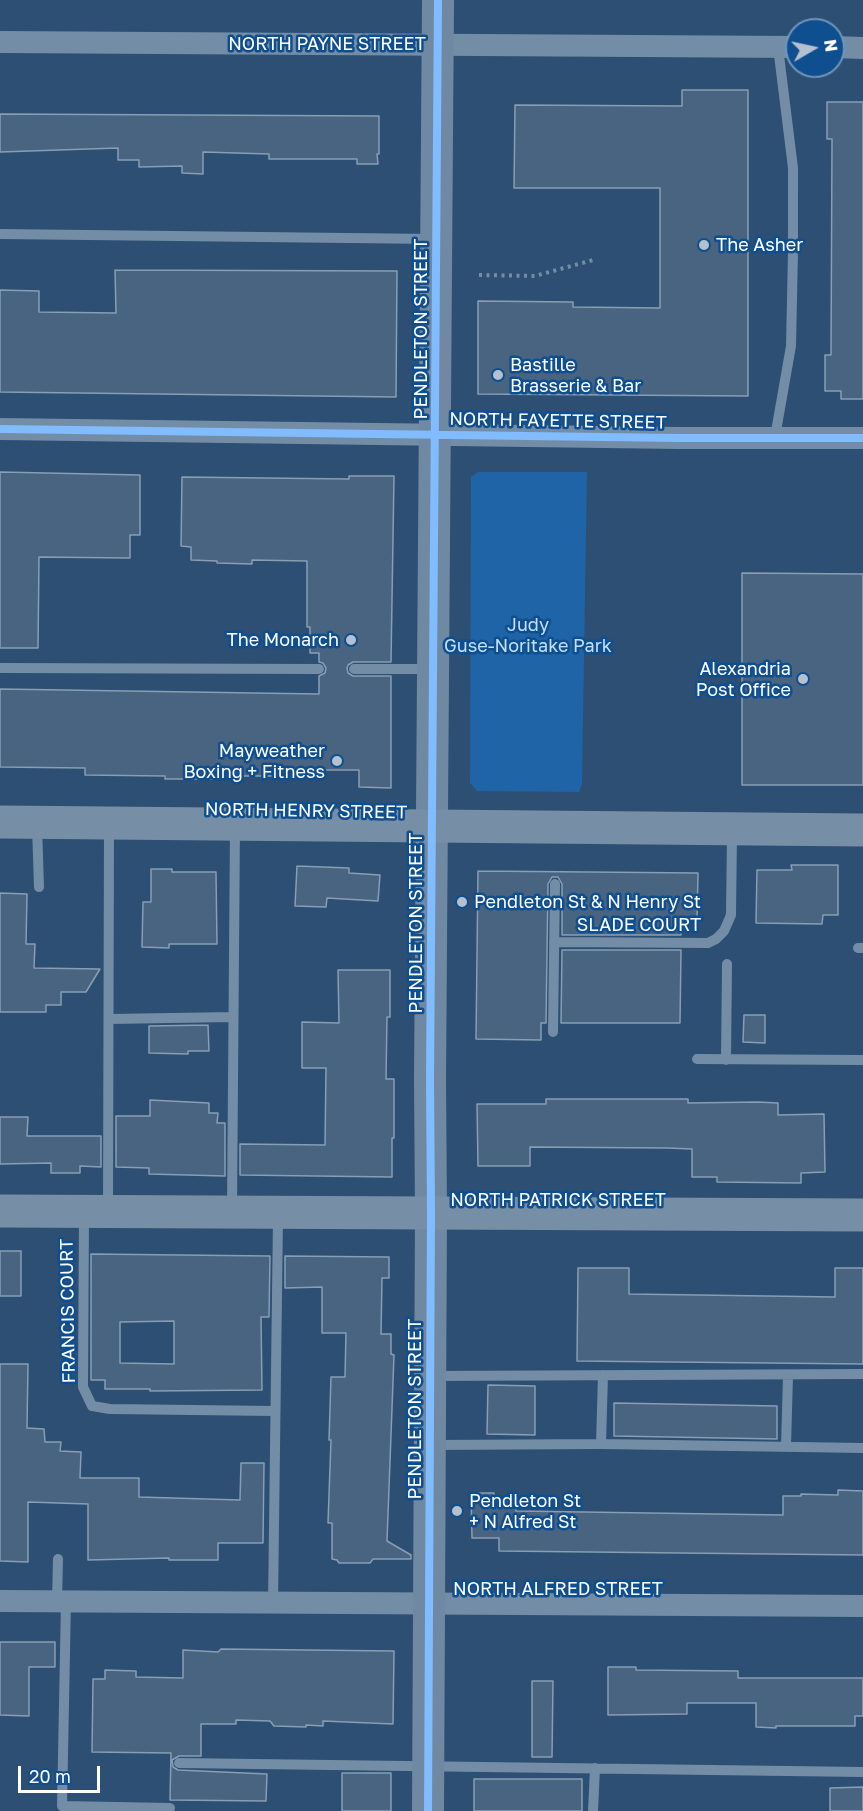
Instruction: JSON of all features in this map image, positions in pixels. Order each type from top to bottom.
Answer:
[{"type":"highway","name":"NORTH HENRY STREET","points":[[0,822],[432,828],[863,830]]},
{"type":"highway","name":"NORTH PATRICK STREET","points":[[0,1211],[863,1215]]},
{"type":"main road","name":"PENDLETON STREET","points":[[428,1811],[432,669],[436,434],[438,0]]},
{"type":"street","name":"NORTH PAYNE STREET","points":[[0,42],[785,46]]},
{"type":"street","points":[[845,47],[863,48]]},
{"type":"street","name":"NORTH FAYETTE STREET","points":[[0,429],[680,438],[863,438]]},
{"type":"street","name":"NORTH ALFRED STREET","points":[[0,1601],[863,1606]]},
{"type":"lane","points":[[775,437],[791,346],[793,168],[789,78]]},
{"type":"lane","points":[[0,234],[436,239]]},
{"type":"lane","points":[[0,668],[319,669]]},
{"type":"lane","points":[[354,669],[432,669]]},
{"type":"lane","points":[[37,823],[39,887]]},
{"type":"lane","points":[[96,1212],[109,1019],[110,824]]},
{"type":"lane","points":[[232,1213],[235,825]]},
{"type":"lane","name":"SLADE COURT","points":[[554,942],[708,943],[716,939],[724,931],[731,915],[732,829]]},
{"type":"lane","name":"SLADE COURT","points":[[553,1032],[555,884]]},
{"type":"lane","points":[[726,1060],[728,964]]},
{"type":"lane","points":[[109,1019],[233,1017]]},
{"type":"lane","points":[[696,1059],[863,1060]]},
{"type":"lane","name":"FRANCIS COURT","points":[[96,1212],[83,1387],[92,1406],[110,1409],[274,1411]]},
{"type":"lane","points":[[273,1603],[278,1213]]},
{"type":"lane","points":[[430,1376],[863,1374]]},
{"type":"lane","points":[[601,1444],[603,1375]]},
{"type":"lane","points":[[786,1446],[788,1376]]},
{"type":"lane","points":[[429,1445],[601,1444],[863,1448]]},
{"type":"lane","points":[[58,1559],[61,1601],[62,1806],[170,1808]]},
{"type":"lane","points":[[179,1763],[863,1772]]},
{"type":"lane","points":[[594,1811],[595,1768]]},
{"type":"path","points":[[478,275],[535,276],[592,261]]},
{"type":"green space","name":"Judy Guse-Noritake Park","points":[[478,472],[587,472],[582,784],[579,792],[477,791],[470,783],[471,477]]},
{"type":"building","name":"The Asher","points":[[682,90],[748,90],[748,396],[478,394],[478,301],[573,302],[573,307],[660,308],[660,188],[514,188],[515,105],[682,106]]},
{"type":"building","points":[[827,102],[863,102],[863,399],[841,399],[841,391],[825,391],[825,355],[831,355],[832,139],[827,139]]},
{"type":"building","points":[[0,114],[379,116],[378,164],[357,164],[357,159],[269,159],[269,154],[203,152],[203,174],[182,173],[182,166],[139,167],[139,160],[118,160],[118,148],[0,152]]},
{"type":"building","points":[[115,270],[397,271],[396,397],[0,392],[0,290],[39,291],[39,312],[116,313]]},
{"type":"building","points":[[0,472],[140,475],[140,535],[130,535],[130,558],[39,557],[38,648],[0,648]]},
{"type":"building","name":"The Monarch","points":[[349,476],[394,476],[391,662],[353,662],[347,668],[348,673],[353,676],[391,676],[391,788],[359,787],[359,770],[301,770],[301,776],[215,776],[215,779],[165,779],[165,776],[85,775],[85,768],[0,767],[0,689],[319,694],[319,676],[325,673],[326,668],[323,663],[319,662],[319,653],[310,653],[310,627],[307,627],[307,561],[252,560],[252,564],[191,560],[191,547],[181,546],[182,477],[349,479]]},
{"type":"building","name":"Alexandria Post Office","points":[[742,573],[863,574],[863,785],[742,785]]},
{"type":"building","points":[[791,865],[838,865],[838,915],[823,915],[822,924],[756,923],[757,870],[792,870]]},
{"type":"building","points":[[297,866],[349,868],[349,873],[380,875],[378,901],[327,898],[326,907],[295,906]]},
{"type":"building","points":[[151,869],[172,869],[172,872],[216,872],[217,944],[169,944],[169,948],[142,947],[143,902],[151,902]]},
{"type":"building","points":[[478,871],[698,873],[697,921],[681,921],[681,935],[562,935],[562,884],[558,877],[552,877],[548,884],[546,1023],[541,1023],[541,1040],[476,1039]]},
{"type":"building","points":[[0,893],[27,894],[26,944],[35,944],[34,968],[100,969],[86,992],[61,992],[61,1005],[46,1005],[46,1012],[0,1012]]},
{"type":"building","points":[[562,950],[681,950],[680,1023],[561,1023]]},
{"type":"building","points":[[338,970],[390,970],[386,1079],[394,1079],[392,1177],[240,1175],[240,1144],[325,1145],[326,1068],[302,1068],[302,1022],[339,1023]]},
{"type":"building","points":[[744,1015],[765,1015],[765,1043],[743,1042]]},
{"type":"building","points":[[208,1025],[209,1051],[188,1051],[188,1054],[149,1053],[149,1026]]},
{"type":"building","points":[[546,1099],[688,1099],[688,1103],[778,1103],[778,1115],[824,1114],[825,1172],[801,1173],[801,1183],[717,1182],[717,1177],[692,1177],[692,1149],[667,1148],[530,1147],[530,1166],[478,1166],[477,1104],[546,1104]]},
{"type":"building","points":[[150,1100],[209,1103],[209,1113],[218,1113],[217,1123],[225,1123],[225,1176],[149,1174],[149,1168],[116,1167],[116,1116],[150,1116]]},
{"type":"building","points":[[0,1117],[28,1117],[27,1136],[101,1136],[101,1167],[80,1166],[80,1173],[51,1173],[51,1163],[0,1164]]},
{"type":"building","points":[[0,1251],[21,1251],[21,1296],[0,1296]]},
{"type":"building","points":[[91,1254],[270,1256],[269,1317],[261,1317],[262,1390],[105,1389],[105,1380],[91,1380]],"holes":[[[174,1321],[174,1364],[120,1363],[120,1322]]]},
{"type":"building","points":[[285,1256],[389,1257],[389,1278],[382,1278],[381,1334],[391,1334],[391,1354],[394,1355],[387,1541],[411,1555],[411,1559],[373,1559],[370,1563],[339,1563],[332,1559],[332,1523],[328,1523],[331,1377],[345,1377],[346,1333],[322,1333],[322,1287],[285,1288]]},
{"type":"building","points":[[578,1268],[629,1268],[629,1294],[835,1297],[835,1268],[863,1268],[863,1364],[577,1361]]},
{"type":"building","points":[[0,1364],[28,1364],[27,1428],[44,1429],[45,1442],[61,1442],[60,1451],[81,1452],[80,1478],[139,1478],[139,1497],[240,1500],[241,1463],[264,1463],[263,1543],[218,1543],[218,1560],[169,1560],[169,1558],[88,1560],[88,1504],[28,1502],[28,1562],[0,1561]]},
{"type":"building","points":[[488,1385],[535,1386],[535,1435],[487,1434]]},
{"type":"building","points":[[614,1403],[777,1406],[777,1439],[614,1436]]},
{"type":"building","points":[[838,1490],[863,1491],[863,1555],[499,1551],[499,1538],[472,1538],[471,1493],[494,1493],[494,1501],[516,1501],[516,1511],[783,1515],[783,1496],[838,1495]]},
{"type":"building","points":[[0,1642],[55,1642],[55,1667],[29,1667],[29,1716],[0,1715]]},
{"type":"building","points":[[221,1649],[394,1651],[393,1724],[323,1721],[323,1726],[306,1725],[306,1727],[274,1726],[270,1721],[236,1720],[236,1724],[201,1724],[201,1756],[179,1756],[172,1760],[173,1767],[178,1770],[267,1774],[266,1801],[170,1800],[171,1753],[92,1752],[93,1679],[105,1679],[105,1670],[136,1671],[136,1677],[183,1678],[183,1650],[218,1652]]},
{"type":"building","points":[[608,1667],[636,1667],[636,1670],[738,1671],[738,1678],[863,1678],[863,1716],[855,1716],[855,1726],[756,1727],[756,1703],[687,1703],[687,1714],[608,1715]]},
{"type":"building","points":[[532,1681],[553,1681],[552,1757],[532,1757]]},
{"type":"building","points":[[342,1773],[391,1773],[391,1811],[342,1811]]},
{"type":"building","points":[[474,1779],[582,1779],[582,1811],[474,1811]]},
{"type":"building","points":[[863,1787],[863,1811],[830,1811],[830,1788]]},
{"type":"cycle path","points":[[428,1811],[430,1079],[438,0]]},
{"type":"cycle path","points":[[0,429],[679,438],[863,438]]},
{"type":"place","name":"The Asher","points":[[704,245]]},
{"type":"place","name":"Bastille Brasserie & Bar","points":[[498,375]]},
{"type":"place","name":"The Monarch","points":[[351,640]]},
{"type":"place","name":"Alexandria Post Office","points":[[803,679]]},
{"type":"place","name":"Mayweather Boxing + Fitness","points":[[337,761]]},
{"type":"place","name":"Pendleton St & N Henry St","points":[[462,902]]},
{"type":"place","name":"Pendleton St + N Alfred St","points":[[457,1511]]}]
